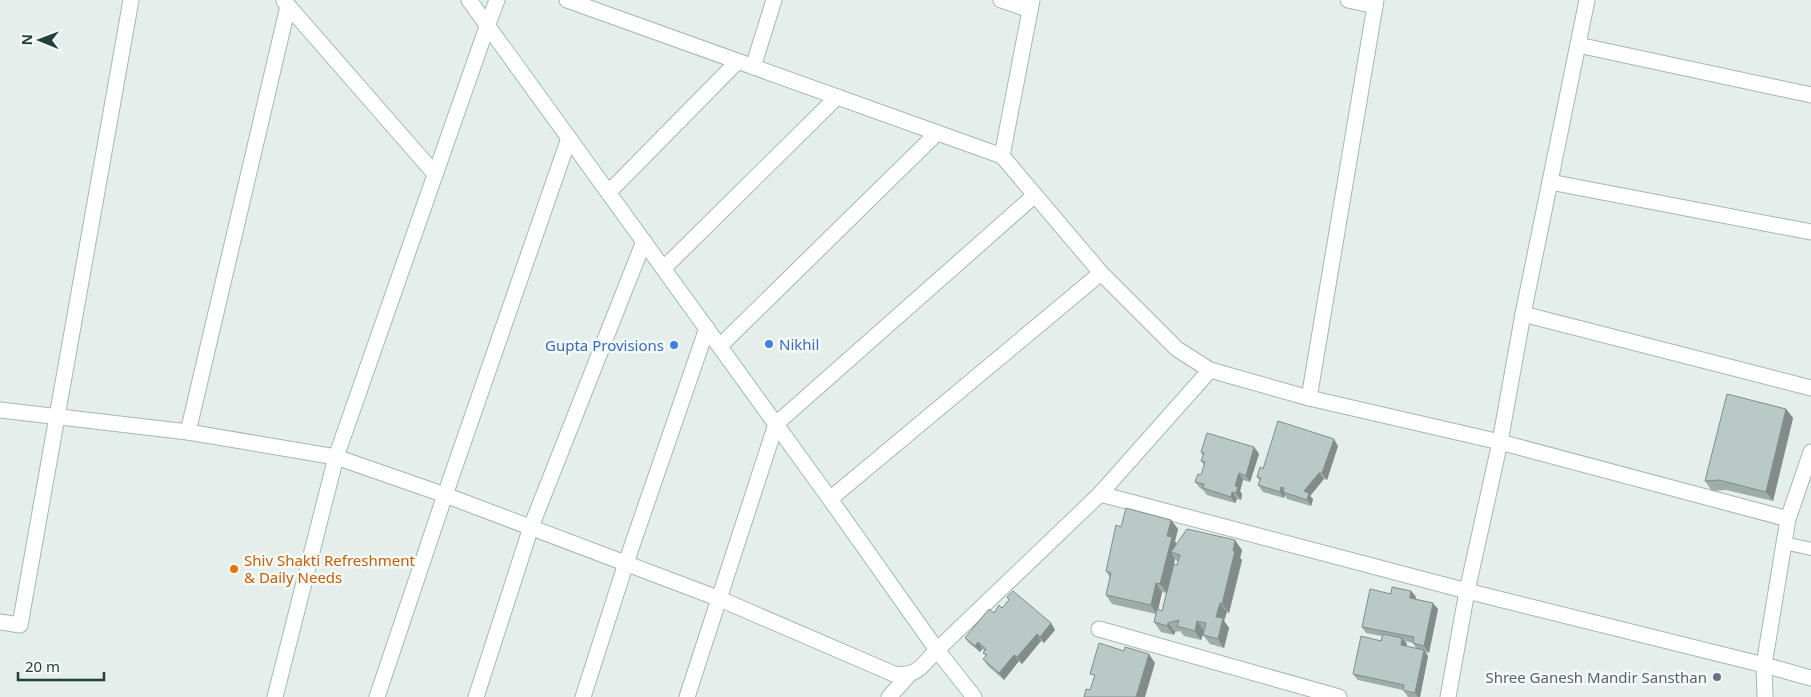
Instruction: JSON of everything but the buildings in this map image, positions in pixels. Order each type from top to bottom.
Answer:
[{"type":"street","points":[[0,622],[20,625],[131,0]]},
{"type":"street","points":[[469,0],[664,268],[937,650],[974,697]]},
{"type":"street","points":[[275,697],[336,457],[497,0]]},
{"type":"street","points":[[567,0],[1002,156],[1101,273],[1177,349],[1210,370],[1309,398],[1500,442],[1788,519]]},
{"type":"street","points":[[753,67],[774,0]]},
{"type":"street","points":[[1001,0],[1031,5],[1002,156]]},
{"type":"street","points":[[1309,398],[1376,3],[1348,0]]},
{"type":"street","points":[[1448,697],[1467,592],[1500,442],[1523,314],[1587,0]]},
{"type":"street","points":[[188,432],[285,3]]},
{"type":"street","points":[[285,3],[435,174]]},
{"type":"street","points":[[1578,46],[1811,95]]},
{"type":"street","points":[[609,192],[737,62]]},
{"type":"street","points":[[664,268],[837,97]]},
{"type":"street","points":[[720,346],[937,133]]},
{"type":"street","points":[[377,697],[445,494],[569,138]]},
{"type":"street","points":[[1550,182],[1811,232]]},
{"type":"street","points":[[688,697],[776,424],[1035,195]]},
{"type":"street","points":[[476,697],[531,527],[644,241]]},
{"type":"street","points":[[830,499],[1101,273]]},
{"type":"street","points":[[1523,314],[1811,388]]},
{"type":"street","points":[[583,697],[626,562],[707,328]]},
{"type":"street","points":[[889,697],[908,676],[918,670],[1100,494],[1210,370]]},
{"type":"street","points":[[0,410],[188,432],[336,457],[445,494],[626,562],[720,599],[894,674],[908,676]]},
{"type":"street","points":[[1765,697],[1764,665],[1788,519],[1811,452]]},
{"type":"street","points":[[1100,494],[1467,592],[1811,678]]},
{"type":"street","points":[[1099,629],[1339,697]]},
{"type":"lane","points":[[1784,543],[1811,549]]},
{"type":"place","name":"Nikhil","points":[[769,344]]},
{"type":"place","name":"Gupta Provisions","points":[[674,345]]},
{"type":"place","name":"Shiv Shakti Refreshment & Daily Needs","points":[[234,569]]},
{"type":"place","name":"Shree Ganesh Mandir Sansthan","points":[[1717,677]]}]
